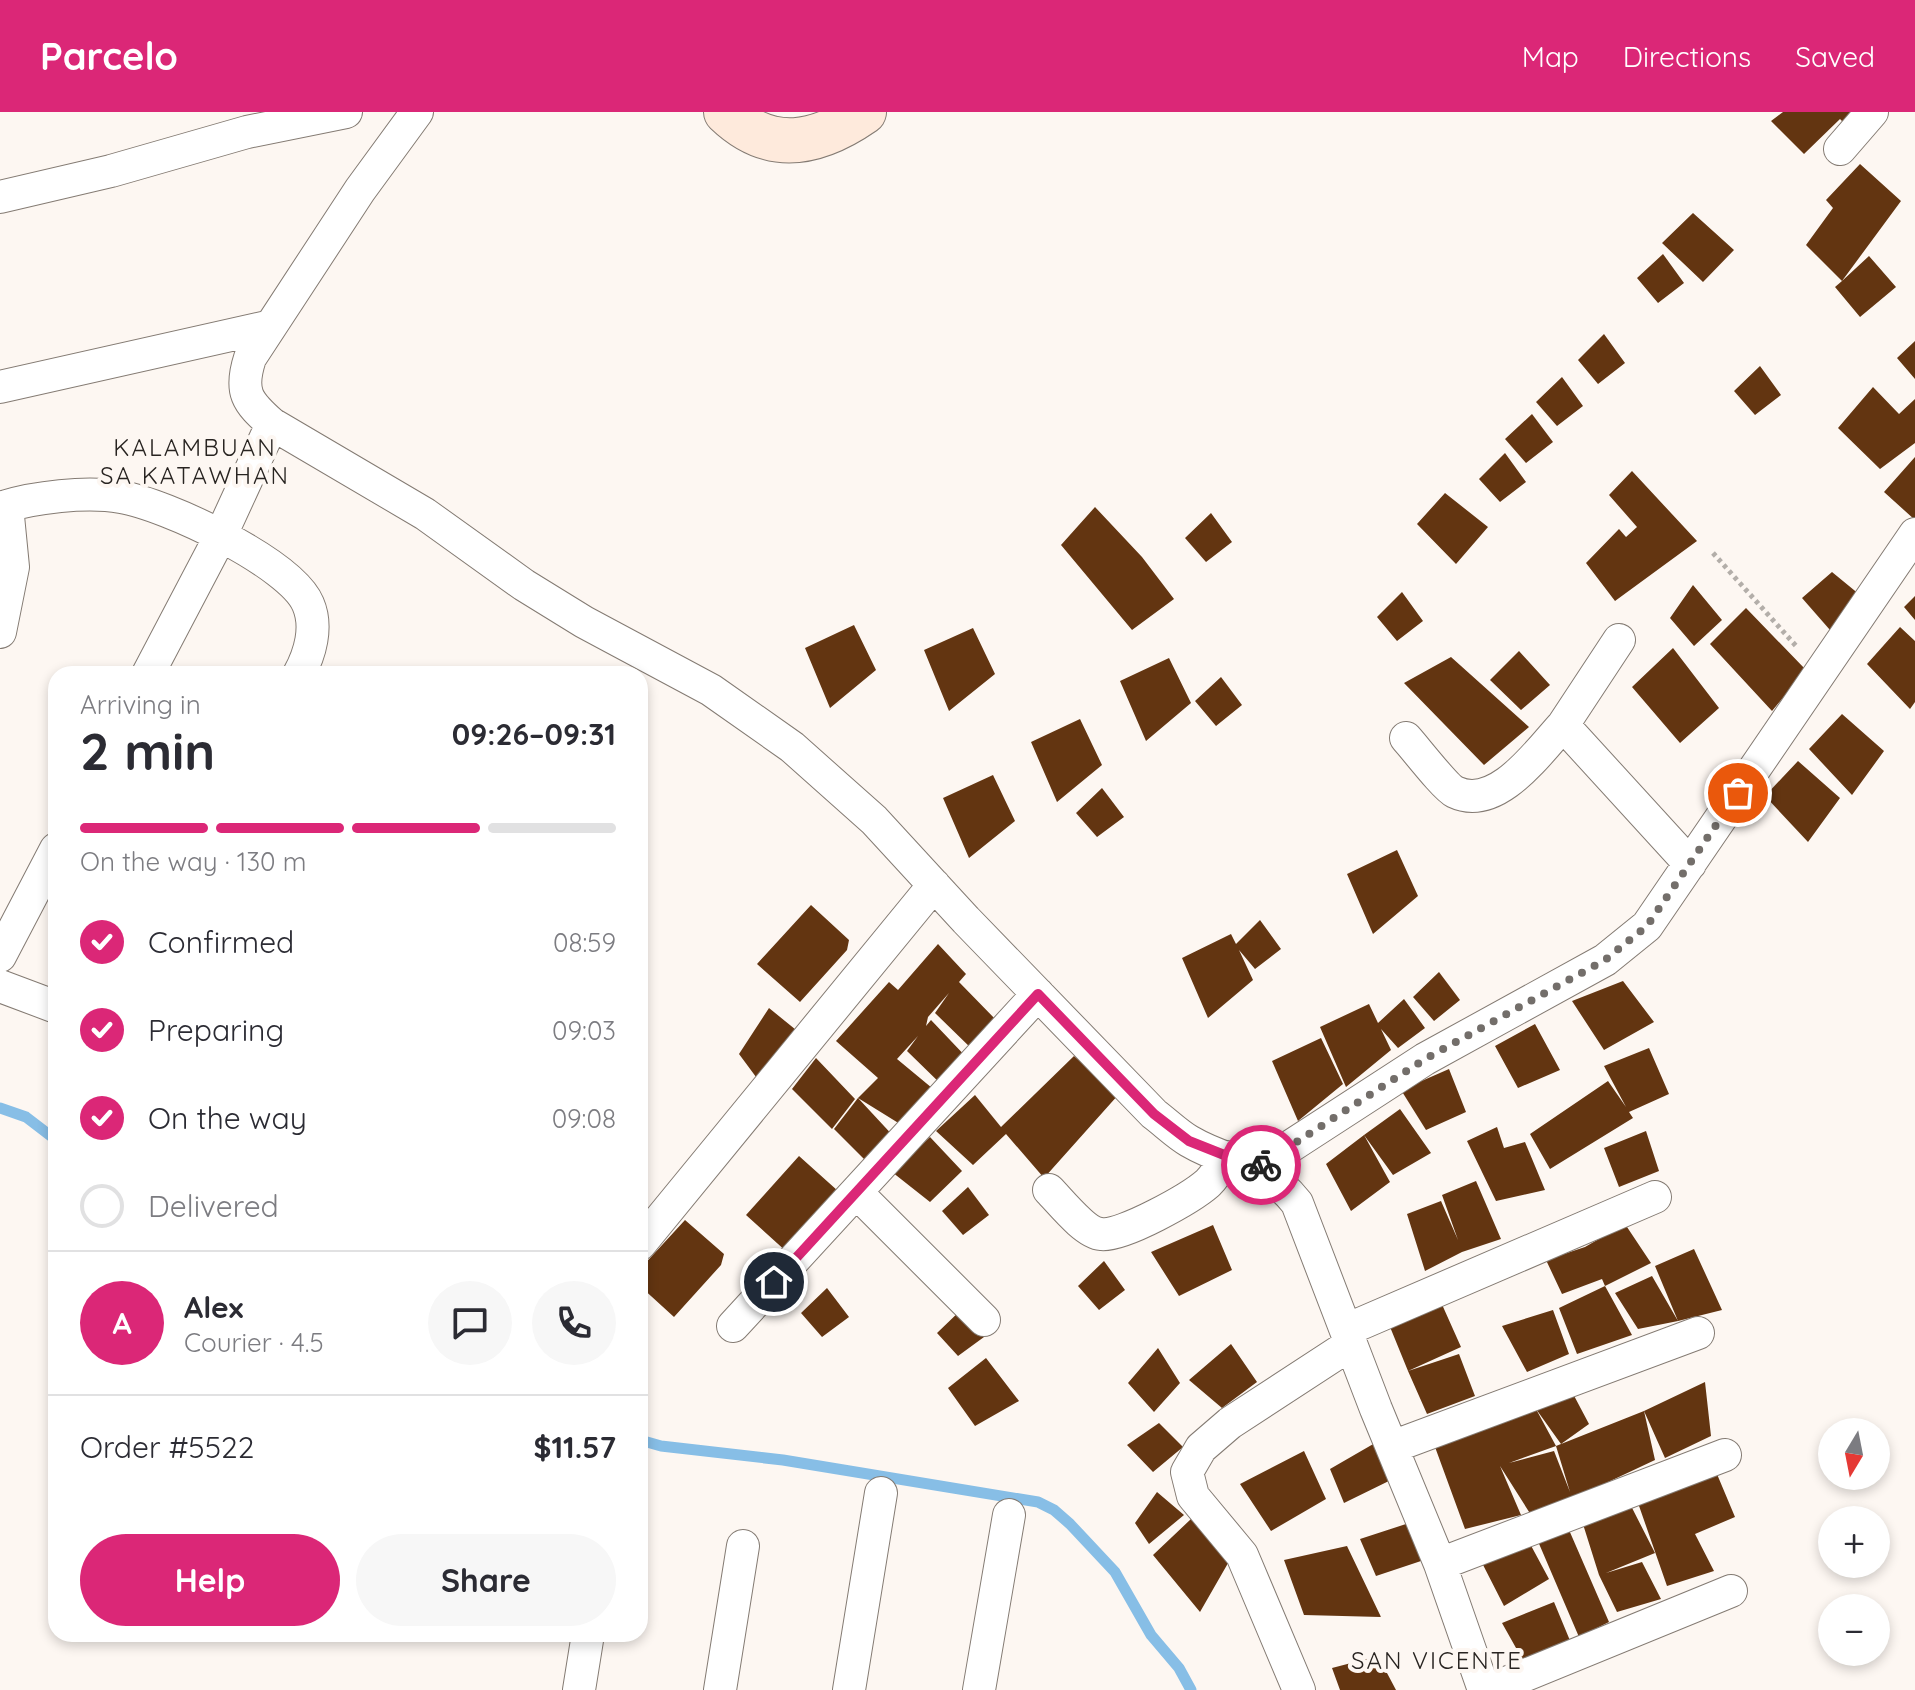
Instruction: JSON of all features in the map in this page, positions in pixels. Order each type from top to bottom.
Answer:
[{"type":"street","points":[[0,197],[111,171],[247,132],[346,112]]},
{"type":"street","points":[[417,112],[360,190],[250,358],[245,374],[245,392],[253,407],[272,424],[425,514],[524,585],[584,622],[711,690],[792,747],[874,820],[1154,1114],[1189,1141],[1257,1168],[1284,1186],[1297,1203],[1487,1690],[1731,1591]]},
{"type":"street","points":[[726,112],[735,121],[759,133],[784,140],[811,140],[840,128],[864,112]]},
{"type":"street","points":[[1840,149],[1872,112]]},
{"type":"street","points":[[0,387],[271,326]]},
{"type":"street","points":[[152,666],[221,535],[272,424]]},
{"type":"street","points":[[0,632],[13,567],[3,507],[77,495],[120,497],[158,506],[221,535],[286,577],[308,603],[313,631],[303,666]]},
{"type":"street","points":[[1257,1168],[1425,1059],[1605,960],[1647,926],[1915,534]]},
{"type":"street","points":[[1406,738],[1454,792],[1474,796],[1506,786],[1563,725],[1619,640]]},
{"type":"street","points":[[1563,725],[1690,864]]},
{"type":"street","points":[[0,956],[48,864]]},
{"type":"street","points":[[648,1234],[934,885]]},
{"type":"street","points":[[0,986],[48,1004]]},
{"type":"street","points":[[733,1326],[1038,994]]},
{"type":"street","points":[[1049,1190],[1086,1227],[1103,1235],[1122,1231],[1192,1196],[1211,1180],[1226,1157]]},
{"type":"street","points":[[856,1192],[984,1320]]},
{"type":"street","points":[[1299,1690],[1242,1555],[1193,1496],[1187,1472],[1201,1448],[1230,1423],[1349,1337],[1655,1197]]},
{"type":"street","points":[[1392,1447],[1698,1333]]},
{"type":"street","points":[[1440,1564],[1725,1455]]},
{"type":"street","points":[[849,1690],[881,1493]]},
{"type":"street","points":[[979,1690],[1009,1515]]},
{"type":"street","points":[[720,1690],[743,1546]]},
{"type":"street","points":[[579,1690],[587,1642]]},
{"type":"path","points":[[1713,553],[1791,639],[1819,675]]},
{"type":"building","points":[[1783,112],[1853,112],[1845,124],[1840,119],[1804,154],[1771,121]]},
{"type":"building","points":[[1860,164],[1901,201],[1842,281],[1806,245],[1833,208],[1826,200]]},
{"type":"building","points":[[1693,213],[1734,250],[1703,282],[1662,243]]},
{"type":"building","points":[[1663,254],[1684,283],[1658,303],[1637,278]]},
{"type":"building","points":[[1869,256],[1896,287],[1860,317],[1835,287]]},
{"type":"building","points":[[1604,334],[1625,363],[1598,384],[1578,360]]},
{"type":"building","points":[[1915,341],[1915,379],[1897,358]]},
{"type":"building","points":[[1760,366],[1781,395],[1755,415],[1734,391]]},
{"type":"building","points":[[1562,377],[1583,406],[1557,426],[1536,402]]},
{"type":"building","points":[[1873,387],[1899,414],[1915,399],[1915,443],[1880,469],[1838,428]]},
{"type":"building","points":[[1532,414],[1553,442],[1526,463],[1505,439]]},
{"type":"building","points":[[1505,453],[1526,482],[1500,502],[1479,479]]},
{"type":"building","points":[[1915,457],[1915,520],[1884,492]]},
{"type":"building","points":[[1632,471],[1697,541],[1615,601],[1586,563],[1619,529],[1626,537],[1637,527],[1609,495]]},
{"type":"building","points":[[1445,493],[1488,527],[1456,564],[1417,524]]},
{"type":"building","points":[[1095,507],[1142,557],[1174,599],[1132,630],[1061,545]]},
{"type":"building","points":[[1211,513],[1232,542],[1206,562],[1185,538]]},
{"type":"building","points":[[1832,572],[1860,595],[1830,630],[1802,598]]},
{"type":"building","points":[[1693,585],[1722,620],[1694,646],[1670,618]]},
{"type":"building","points":[[1402,592],[1423,621],[1397,641],[1377,617]]},
{"type":"building","points":[[1915,596],[1915,620],[1904,607]]},
{"type":"building","points":[[1746,608],[1806,670],[1772,711],[1710,644]]},
{"type":"building","points":[[854,625],[876,670],[830,708],[805,648]]},
{"type":"building","points":[[1900,627],[1915,641],[1915,702],[1910,709],[1867,664]]},
{"type":"building","points":[[973,628],[995,674],[949,711],[924,650]]},
{"type":"building","points":[[1673,648],[1719,708],[1680,743],[1632,687]]},
{"type":"building","points":[[1519,651],[1550,685],[1521,710],[1490,680]]},
{"type":"building","points":[[1451,657],[1529,727],[1484,765],[1404,683]]},
{"type":"building","points":[[1169,658],[1191,703],[1146,741],[1120,681]]},
{"type":"building","points":[[1221,677],[1242,705],[1216,726],[1195,701]]},
{"type":"building","points":[[1842,714],[1884,751],[1852,795],[1809,749]]},
{"type":"building","points":[[1080,719],[1102,765],[1057,802],[1031,742]]},
{"type":"building","points":[[1798,761],[1840,798],[1808,842],[1765,796]]},
{"type":"building","points":[[993,775],[1015,821],[969,858],[943,798]]},
{"type":"building","points":[[1102,788],[1124,817],[1097,837],[1076,813]]},
{"type":"building","points":[[1397,850],[1418,896],[1373,934],[1347,874]]},
{"type":"building","points":[[811,905],[849,940],[847,950],[800,1002],[757,964]]},
{"type":"building","points":[[1260,920],[1281,949],[1255,969],[1239,950],[1253,980],[1208,1018],[1182,958],[1231,934],[1236,944]]},
{"type":"building","points":[[938,944],[966,974],[959,982],[998,1022],[975,1052],[935,1013],[949,993],[928,1017],[926,1026],[931,1020],[970,1061],[947,1090],[907,1051],[918,1036],[897,1059],[932,1088],[900,1124],[858,1098],[878,1078],[836,1041],[889,982],[898,990]]},
{"type":"building","points":[[1439,972],[1460,1000],[1434,1021],[1413,997]]},
{"type":"building","points":[[1623,981],[1654,1022],[1604,1050],[1572,1001]]},
{"type":"building","points":[[1404,999],[1425,1028],[1398,1048],[1381,1029],[1391,1050],[1346,1087],[1320,1027],[1369,1004],[1378,1023]]},
{"type":"building","points":[[769,1008],[801,1034],[759,1081],[739,1054]]},
{"type":"building","points":[[1535,1024],[1560,1070],[1518,1088],[1495,1046]]},
{"type":"building","points":[[1321,1038],[1343,1084],[1298,1121],[1272,1061]]},
{"type":"building","points":[[1649,1048],[1669,1094],[1629,1112],[1633,1118],[1550,1169],[1530,1134],[1608,1081],[1626,1107],[1604,1066]]},
{"type":"building","points":[[1074,1056],[1119,1094],[1044,1178],[1006,1134],[973,1165],[936,1131],[975,1095],[1001,1127]]},
{"type":"building","points":[[816,1058],[855,1099],[832,1129],[792,1089]]},
{"type":"building","points":[[1449,1069],[1466,1112],[1426,1130],[1401,1090]]},
{"type":"building","points":[[858,1098],[897,1140],[874,1169],[834,1129]]},
{"type":"building","points":[[1400,1109],[1431,1153],[1393,1175],[1364,1135]]},
{"type":"building","points":[[1497,1127],[1504,1148],[1525,1142],[1545,1190],[1496,1201],[1467,1141]]},
{"type":"building","points":[[1646,1131],[1659,1171],[1619,1187],[1604,1148]]},
{"type":"building","points":[[1364,1135],[1390,1182],[1351,1211],[1326,1164]]},
{"type":"building","points":[[930,1137],[962,1171],[930,1202],[892,1172]]},
{"type":"building","points":[[799,1156],[838,1191],[788,1253],[746,1215]]},
{"type":"building","points":[[1476,1181],[1501,1239],[1462,1252],[1425,1271],[1407,1214],[1441,1201],[1458,1240],[1442,1195]]},
{"type":"building","points":[[968,1187],[989,1215],[963,1235],[942,1211]]},
{"type":"building","points":[[685,1220],[724,1254],[721,1265],[674,1317],[648,1293],[648,1260]]},
{"type":"building","points":[[1625,1224],[1651,1263],[1605,1286],[1602,1279],[1562,1294],[1546,1260],[1585,1247]]},
{"type":"building","points":[[1213,1225],[1232,1270],[1179,1296],[1151,1252]]},
{"type":"building","points":[[1694,1249],[1722,1310],[1678,1321],[1655,1266]]},
{"type":"building","points":[[1104,1261],[1125,1290],[1099,1310],[1078,1286]]},
{"type":"building","points":[[1652,1276],[1678,1321],[1638,1329],[1615,1293]]},
{"type":"building","points":[[1605,1286],[1632,1335],[1577,1354],[1559,1308]]},
{"type":"building","points":[[827,1288],[849,1317],[822,1337],[801,1313]]},
{"type":"building","points":[[1440,1300],[1461,1347],[1408,1371],[1388,1322]]},
{"type":"building","points":[[963,1308],[984,1337],[958,1356],[937,1333]]},
{"type":"building","points":[[1553,1310],[1569,1354],[1527,1372],[1502,1326]]},
{"type":"building","points":[[1231,1344],[1257,1382],[1222,1408],[1189,1380]]},
{"type":"building","points":[[1158,1348],[1180,1383],[1154,1412],[1128,1383]]},
{"type":"building","points":[[1459,1354],[1475,1396],[1427,1414],[1408,1371]]},
{"type":"building","points":[[986,1358],[1019,1401],[975,1426],[948,1388]]},
{"type":"building","points":[[1705,1382],[1711,1436],[1665,1458],[1644,1411]]},
{"type":"building","points":[[1571,1390],[1589,1424],[1561,1444],[1644,1411],[1655,1460],[1531,1515],[1500,1466],[1521,1515],[1465,1529],[1435,1447]],"holes":[[[1536,1409],[1561,1444],[1556,1446]],[[1556,1446],[1570,1492],[1554,1451],[1509,1463]]]},
{"type":"building","points":[[1159,1423],[1183,1447],[1153,1472],[1127,1445]]},
{"type":"building","points":[[1375,1443],[1395,1478],[1344,1503],[1330,1469]]},
{"type":"building","points":[[1304,1451],[1326,1499],[1271,1531],[1240,1484]]},
{"type":"building","points":[[1714,1467],[1735,1517],[1695,1534],[1714,1571],[1667,1586],[1638,1503]]},
{"type":"building","points":[[1157,1492],[1184,1515],[1149,1544],[1135,1523]]},
{"type":"building","points":[[1628,1500],[1655,1553],[1606,1573],[1642,1562],[1661,1599],[1617,1612],[1599,1575],[1582,1521]]},
{"type":"building","points":[[1210,1501],[1239,1544],[1200,1612],[1153,1555]]},
{"type":"building","points":[[1566,1523],[1609,1622],[1579,1637],[1537,1539]]},
{"type":"building","points":[[1406,1524],[1427,1559],[1376,1576],[1360,1539]]},
{"type":"building","points":[[1528,1540],[1549,1579],[1504,1606],[1480,1559]]},
{"type":"building","points":[[1347,1546],[1381,1617],[1304,1615],[1284,1560]]},
{"type":"building","points":[[1554,1602],[1571,1643],[1525,1664],[1502,1623]]},
{"type":"building","points":[[1378,1656],[1396,1690],[1340,1690],[1332,1668]]},
{"type":"waterway","points":[[0,1108],[26,1117],[48,1134]]},
{"type":"waterway","points":[[648,1442],[783,1460],[1038,1502],[1054,1510],[1070,1524],[1115,1572],[1151,1635],[1179,1668],[1191,1690]]},
{"type":"way so far","points":[[1261,1165],[1425,1059],[1605,960],[1647,926],[1738,793]]},
{"type":"district","name":"KALAMBUAN SA KATAWHAN","points":[[195,461]]},
{"type":"district","name":"SAN VICENTE","points":[[1437,1660]]},
{"type":"route","points":[[774,1282],[1038,994],[1154,1114],[1189,1141],[1257,1168],[1261,1165]]}]
